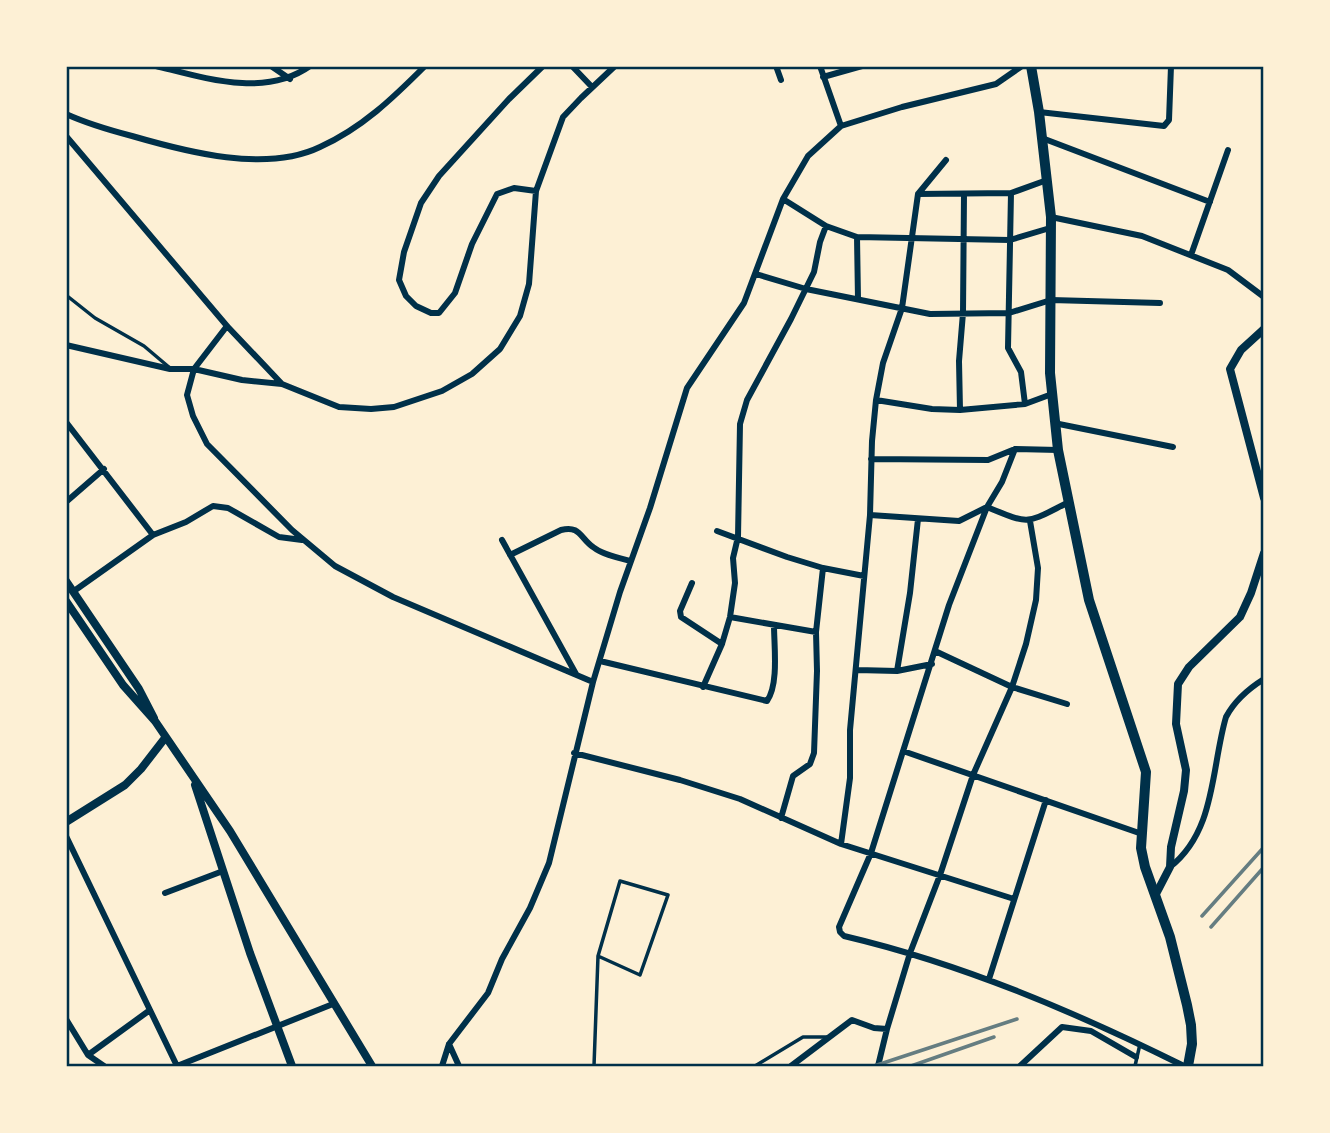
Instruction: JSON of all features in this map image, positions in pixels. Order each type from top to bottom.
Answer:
[{"type":"main road","points":[[1031,66],[1039,112],[1051,223],[1052,394],[1058,450],[1088,600],[1146,772],[1141,848],[1176,958],[1191,1025],[1192,1044],[1186,1066]]},
{"type":"street","points":[[156,66],[236,82],[260,84],[290,79],[310,66]]},
{"type":"street","points":[[271,66],[290,79]]},
{"type":"street","points":[[66,114],[86,124],[182,151],[233,158],[292,155],[318,149],[352,131],[385,106],[425,66]]},
{"type":"street","points":[[536,191],[514,188],[497,194],[472,244],[455,293],[439,313],[431,313],[416,306],[406,296],[399,280],[421,203],[439,176],[543,66]]},
{"type":"street","points":[[572,66],[592,87]]},
{"type":"street","points":[[66,345],[170,369],[194,369],[242,380],[282,384],[339,407],[394,407],[442,391],[472,374],[500,349],[520,316],[529,284],[536,191],[563,117],[615,66]]},
{"type":"street","points":[[776,66],[781,80]]},
{"type":"street","points":[[820,66],[841,126]]},
{"type":"street","points":[[824,77],[862,66]]},
{"type":"street","points":[[442,1066],[449,1044],[488,993],[502,959],[539,889],[549,863],[593,682],[687,388],[744,303],[783,199],[808,156],[841,126],[902,107],[996,84],[1022,66]]},
{"type":"street","points":[[1039,112],[1164,126],[1170,120],[1171,66]]},
{"type":"street","points":[[66,136],[227,326],[282,384]]},
{"type":"street","points":[[1042,138],[1210,201]]},
{"type":"street","points":[[1191,256],[1228,150]]},
{"type":"street","points":[[841,844],[850,778],[850,730],[870,515],[876,400],[883,363],[902,308],[918,194],[946,160]]},
{"type":"street","points":[[918,194],[1011,193],[1046,180]]},
{"type":"street","points":[[1011,193],[1009,352],[1021,372],[1025,404]]},
{"type":"street","points":[[960,410],[964,194]]},
{"type":"street","points":[[783,199],[826,226],[857,237],[1010,240],[1051,223],[1142,236],[1228,270],[1264,297]]},
{"type":"street","points":[[703,687],[722,644],[730,617],[734,583],[733,558],[738,537],[740,424],[747,400],[814,272],[826,226]]},
{"type":"street","points":[[857,237],[858,299]]},
{"type":"street","points":[[756,274],[806,289],[930,314],[1009,313],[1051,300],[1160,303]]},
{"type":"street","points":[[227,326],[194,369],[187,396],[192,416],[207,444],[304,540],[335,566],[393,597],[593,682]]},
{"type":"street","points":[[1264,329],[1241,350],[1230,369],[1264,498]]},
{"type":"street","points":[[876,400],[932,409],[960,410],[1025,404],[1052,394]]},
{"type":"street","points":[[66,422],[153,534]]},
{"type":"street","points":[[1054,423],[1173,447]]},
{"type":"street","points":[[871,459],[988,460],[1015,449],[1058,450]]},
{"type":"street","points":[[1015,449],[1002,482],[987,507],[949,605],[871,853],[839,927],[840,932],[844,936],[910,953],[989,979],[1186,1066]]},
{"type":"street","points":[[66,502],[104,469]]},
{"type":"street","points":[[870,515],[959,521],[987,507],[1021,521],[1030,521],[1067,503]]},
{"type":"street","points":[[74,591],[153,534],[186,522],[214,506],[228,508],[279,537],[304,540]]},
{"type":"street","points":[[897,671],[910,593],[918,519]]},
{"type":"street","points":[[878,1066],[910,953],[974,775],[1012,687],[1027,644],[1036,600],[1038,568],[1030,521]]},
{"type":"street","points":[[510,555],[570,528],[577,529],[593,547],[631,561]]},
{"type":"street","points":[[717,531],[787,557],[864,576]]},
{"type":"street","points":[[502,540],[576,676]]},
{"type":"street","points":[[1170,867],[1169,854],[1184,791],[1186,770],[1176,724],[1178,684],[1189,667],[1240,617],[1264,553]]},
{"type":"street","points":[[781,818],[793,776],[810,764],[814,753],[816,632],[823,568]]},
{"type":"street","points":[[66,581],[139,689],[165,738],[230,831],[372,1066]]},
{"type":"street","points":[[692,583],[680,611],[681,617],[722,644]]},
{"type":"street","points":[[66,601],[131,697],[155,721]]},
{"type":"street","points":[[730,617],[816,632]]},
{"type":"street","points":[[600,661],[767,701],[775,666],[774,625]]},
{"type":"street","points":[[935,651],[1012,687],[1068,704]]},
{"type":"street","points":[[857,670],[897,671],[932,664]]},
{"type":"street","points":[[1156,894],[1170,867],[1191,847],[1198,833],[1212,795],[1226,717],[1240,697],[1264,679]]},
{"type":"street","points":[[66,821],[125,785],[165,738]]},
{"type":"street","points":[[903,751],[1142,834]]},
{"type":"street","points":[[574,753],[680,780],[740,799],[841,844],[1014,899]]},
{"type":"street","points":[[194,780],[197,797],[292,1066]]},
{"type":"street","points":[[989,979],[1046,800]]},
{"type":"street","points":[[66,836],[177,1066],[333,1004]]},
{"type":"street","points":[[165,893],[223,872]]},
{"type":"street","points":[[88,1055],[149,1010]]},
{"type":"street","points":[[66,1019],[88,1055],[104,1066]]},
{"type":"street","points":[[791,1066],[852,1020],[874,1028],[887,1029]]},
{"type":"street","points":[[1020,1066],[1062,1027],[1091,1031],[1136,1057]]},
{"type":"street","points":[[449,1044],[459,1066]]},
{"type":"lane","points":[[66,295],[88,313],[144,345],[170,369]]},
{"type":"lane","points":[[594,1066],[598,956],[620,881],[668,895],[640,975],[598,956]]},
{"type":"lane","points":[[755,1066],[803,1037],[827,1037]]},
{"type":"lane","points":[[1135,1066],[1140,1044]]},
{"type":"railway","points":[[1202,916],[1264,847]]},
{"type":"railway","points":[[1211,927],[1264,867]]},
{"type":"railway","points":[[874,1066],[1017,1019]]},
{"type":"railway","points":[[911,1066],[994,1037]]}]
